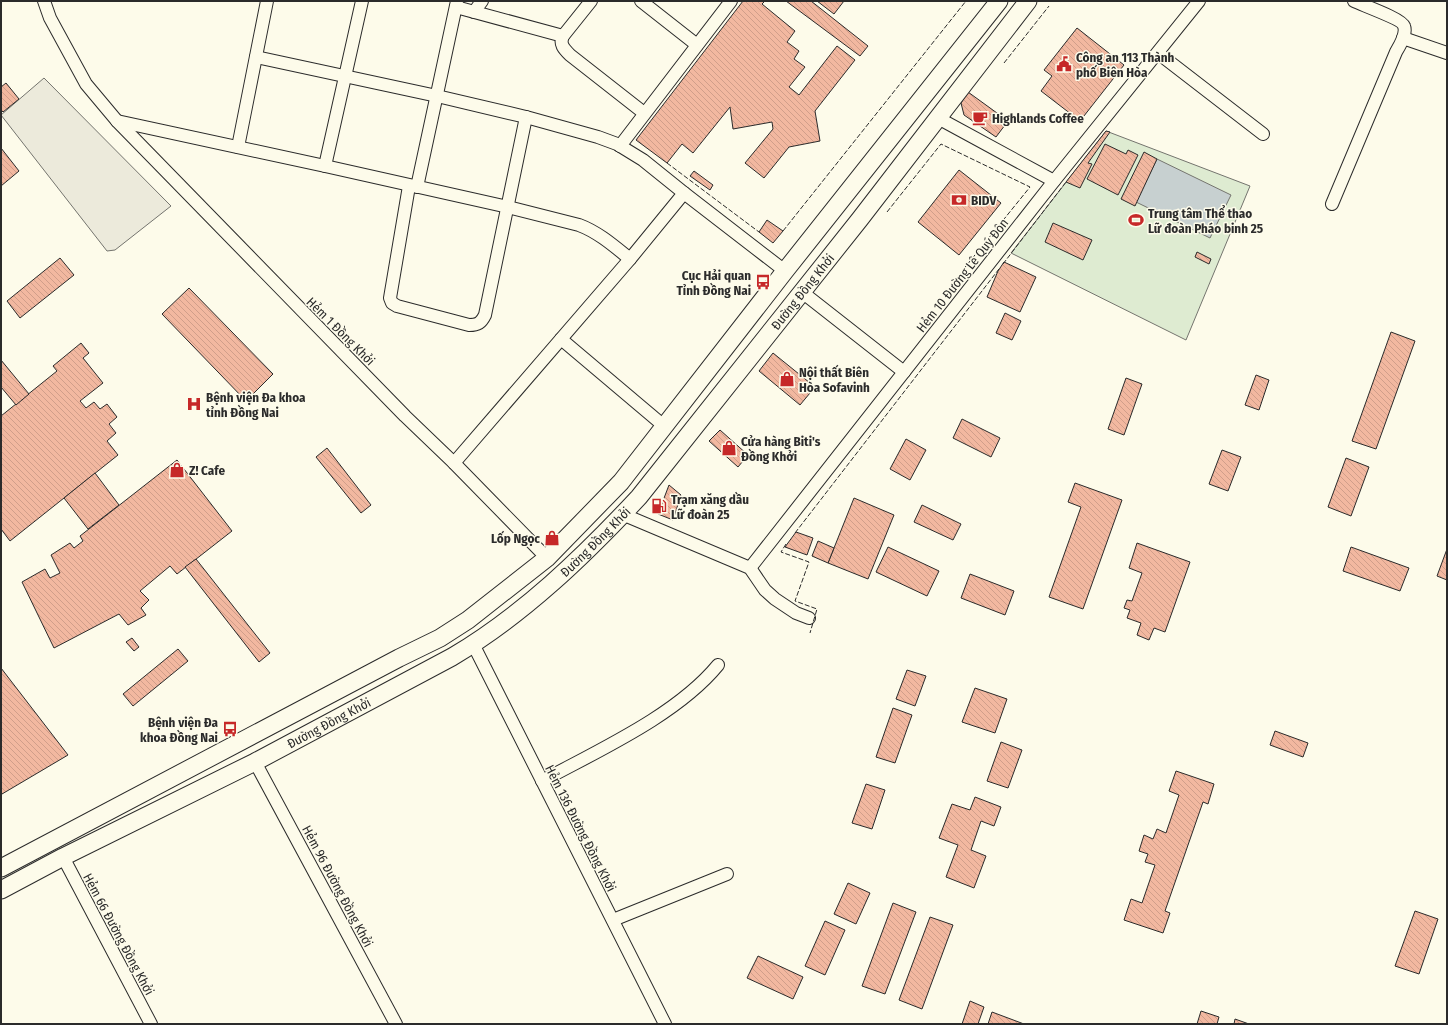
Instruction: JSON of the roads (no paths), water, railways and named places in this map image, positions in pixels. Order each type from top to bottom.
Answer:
[{"type":"main road","name":"Đường Đồng Khởi","points":[[1,868],[399,658],[440,638],[468,620],[547,558],[621,482],[785,271],[999,1]]},
{"type":"main road","name":"Đường Đồng Khởi","points":[[1,890],[63,857],[255,762],[473,644],[524,606],[567,570],[638,497],[802,292],[1028,1]]},
{"type":"main road","points":[[846,194],[867,209]]},
{"type":"main road","points":[[604,500],[622,514]]},
{"type":"main road","points":[[56,839],[63,857]]},
{"type":"street","name":"Hẻm 1 Đồng Khởi","points":[[44,1],[50,18],[86,84],[117,121],[394,405],[454,463],[547,558]]},
{"type":"street","points":[[262,1],[264,19]]},
{"type":"street","points":[[238,147],[267,1]]},
{"type":"street","points":[[325,166],[362,1]]},
{"type":"street","points":[[474,12],[482,1]]},
{"type":"street","points":[[591,1],[561,40],[562,45],[570,55],[644,113]]},
{"type":"street","points":[[641,1],[697,45]]},
{"type":"street","points":[[620,146],[731,1]]},
{"type":"street","name":"Hẻm 10 Đường Lê Quý Đôn","points":[[750,568],[1054,181],[1199,1]]},
{"type":"street","points":[[1332,204],[1403,38],[1405,26],[1402,22],[1354,1]]},
{"type":"street","points":[[526,117],[485,315],[481,322],[477,325],[469,325],[392,304],[390,298],[413,186],[437,96],[456,4],[474,12],[564,36]]},
{"type":"street","points":[[1403,38],[1447,53]]},
{"type":"street","points":[[1158,53],[1263,134]]},
{"type":"street","points":[[256,57],[437,96],[526,117],[598,137],[620,146],[643,160],[785,271]]},
{"type":"street","points":[[938,118],[1054,181]]},
{"type":"street","points":[[117,121],[508,207],[579,225],[590,229],[630,259]]},
{"type":"street","points":[[454,463],[630,259],[684,193]]},
{"type":"street","points":[[802,292],[904,372]]},
{"type":"street","points":[[561,339],[664,426]]},
{"type":"street","points":[[622,514],[750,568],[765,590],[775,599],[796,613],[809,618]]},
{"type":"street","name":"Hẻm 136 Đường Đồng Khởi","points":[[473,644],[612,920],[661,1023]]},
{"type":"street","points":[[542,781],[633,732],[677,703],[707,678],[718,664]]},
{"type":"street","name":"Hẻm 96 Đường Đồng Khởi","points":[[255,762],[396,1024]]},
{"type":"street","name":"Hẻm 66 Đường Đồng Khởi","points":[[63,857],[151,1024]]},
{"type":"street","points":[[612,920],[727,874]]},
{"type":"place","name":"Công an 113 Thành phố Biên Hòa","points":[[1064,64]]},
{"type":"place","name":"Highlands Coffee","points":[[980,118]]},
{"type":"place","name":"BIDV","points":[[959,200]]},
{"type":"place","name":"Trung tâm Thể thao Lữ đoàn Pháo binh 25","points":[[1136,220]]},
{"type":"place","name":"Cục Hải quan Tỉnh Đồng Nai","points":[[763,282]]},
{"type":"place","name":"Nội thất Biên Hòa Sofavinh","points":[[787,379]]},
{"type":"place","name":"Bệnh viện Đa khoa tỉnh Đồng Nai","points":[[194,404]]},
{"type":"place","name":"Cửa hàng Biti's Đồng Khởi","points":[[729,448]]},
{"type":"place","name":"Z! Cafe","points":[[177,470]]},
{"type":"place","name":"Trạm xăng dầu Lữ đoàn 25","points":[[659,506]]},
{"type":"place","name":"Lốp Ngọc","points":[[552,538]]},
{"type":"place","name":"Bệnh viện Đa khoa Đồng Nai","points":[[230,729]]}]
